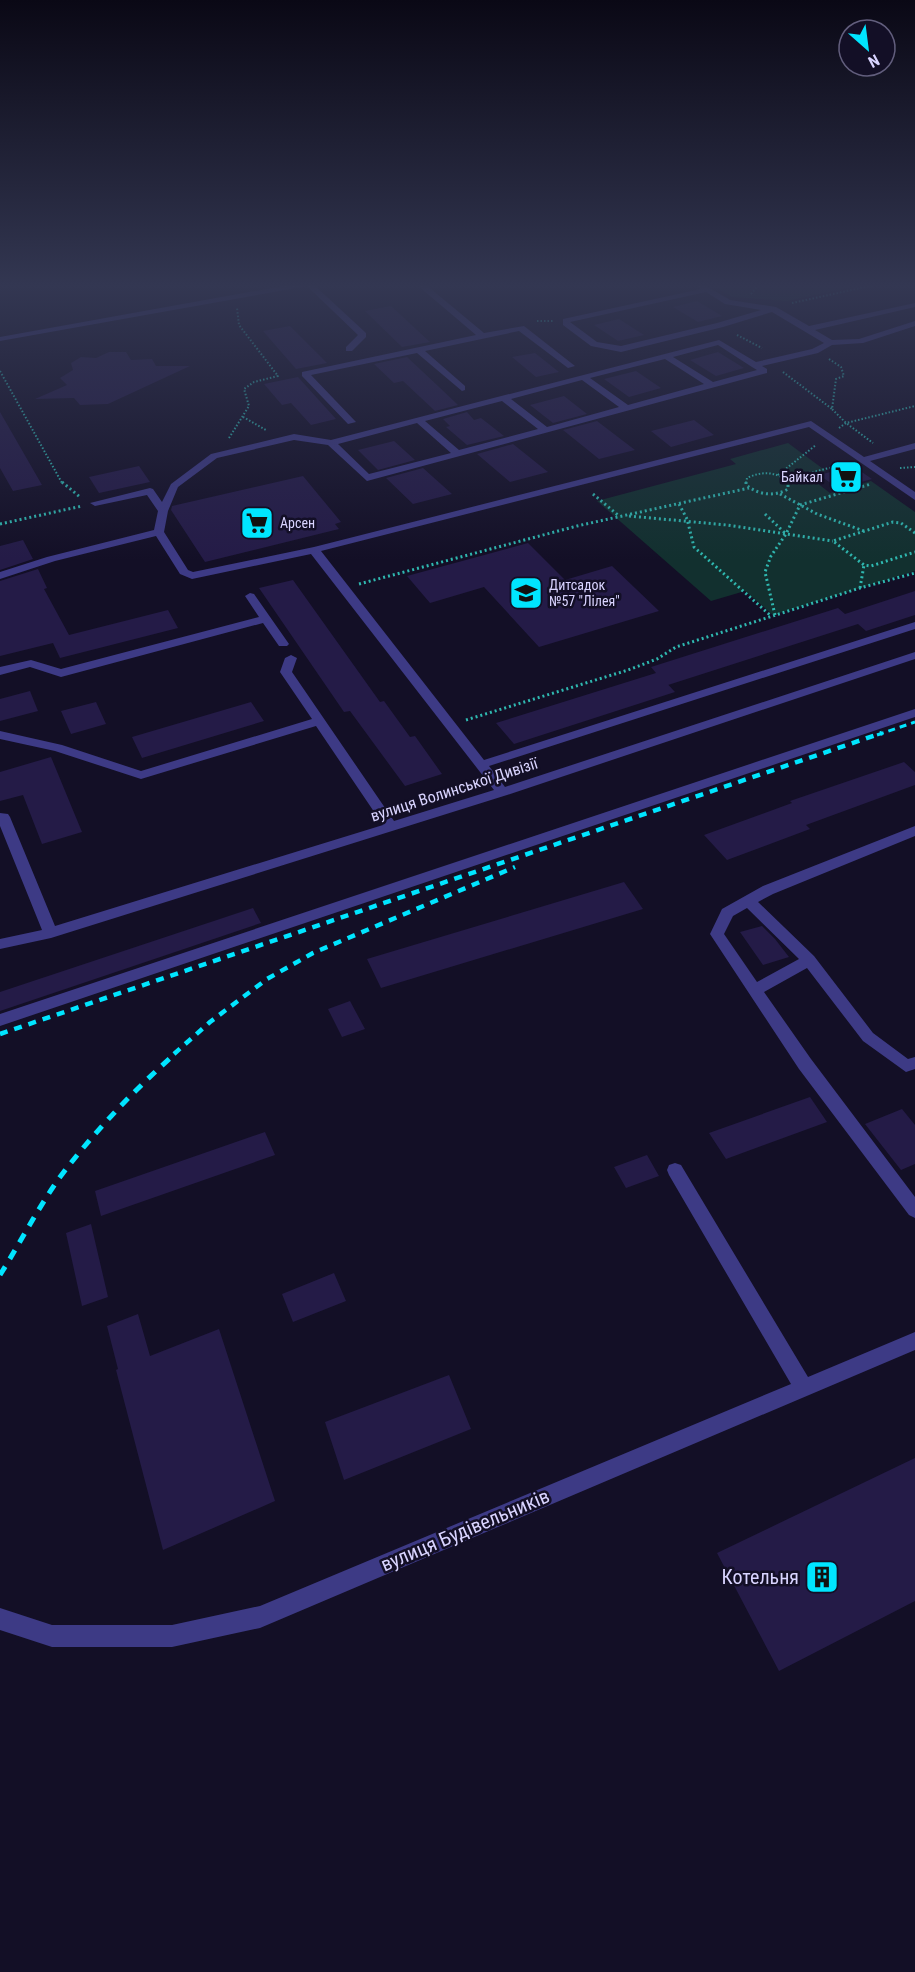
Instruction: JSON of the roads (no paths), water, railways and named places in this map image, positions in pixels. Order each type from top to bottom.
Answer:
[{"type":"street","points":[[307,376],[351,422]]},
{"type":"street","points":[[448,376],[462,388]]},
{"type":"street","points":[[588,376],[331,443],[294,437],[214,456],[174,486],[163,511],[159,532],[184,572],[192,576],[314,550],[811,424],[915,497]]},
{"type":"street","points":[[697,376],[711,385]]},
{"type":"street","points":[[331,443],[367,478],[743,376]]},
{"type":"street","points":[[584,377],[626,408]]},
{"type":"street","points":[[504,398],[545,429]]},
{"type":"street","points":[[418,420],[457,453]]},
{"type":"street","points":[[863,460],[915,446]]},
{"type":"street","points":[[198,468],[233,459]]},
{"type":"street","points":[[95,503],[150,490],[163,511]]},
{"type":"street","points":[[0,576],[51,559],[159,532]]},
{"type":"street","points":[[314,550],[502,792]]},
{"type":"street","points":[[250,596],[283,644]]},
{"type":"street","points":[[0,671],[31,663],[61,673],[266,619]]},
{"type":"street","points":[[480,765],[915,625]]},
{"type":"street","name":"вулиця Волинської Дивізії","points":[[0,944],[51,933],[391,827],[915,656]]},
{"type":"street","points":[[291,658],[286,672],[391,827]]},
{"type":"street","points":[[0,1020],[915,713]]},
{"type":"street","points":[[0,735],[58,748],[141,775],[319,721]]},
{"type":"street","points":[[0,818],[3,817],[51,933]]},
{"type":"street","points":[[915,831],[768,890],[727,913],[717,934],[806,1064],[915,1210]]},
{"type":"street","points":[[748,901],[808,960],[868,1037],[906,1066],[915,1064]]},
{"type":"street","points":[[755,990],[808,960]]},
{"type":"street","points":[[675,1170],[804,1388]]},
{"type":"street","name":"вулиця Будівельників","points":[[0,1619],[52,1636],[172,1636],[260,1617],[915,1341]]},
{"type":"railway","points":[[877,735],[915,722]]},
{"type":"railway","points":[[0,1034],[882,733]]},
{"type":"railway","points":[[174,1054],[210,1022],[267,979],[313,953],[515,867]]},
{"type":"railway","points":[[0,1275],[44,1201],[73,1160],[115,1112],[176,1053]]},
{"type":"place","name":"Байкал","points":[[846,477]]},
{"type":"place","name":"Арсен","points":[[257,523]]},
{"type":"place","name":"Дитсадок №57 \"Лілея\"","points":[[526,593]]},
{"type":"place","name":"Котельня","points":[[822,1577]]}]
